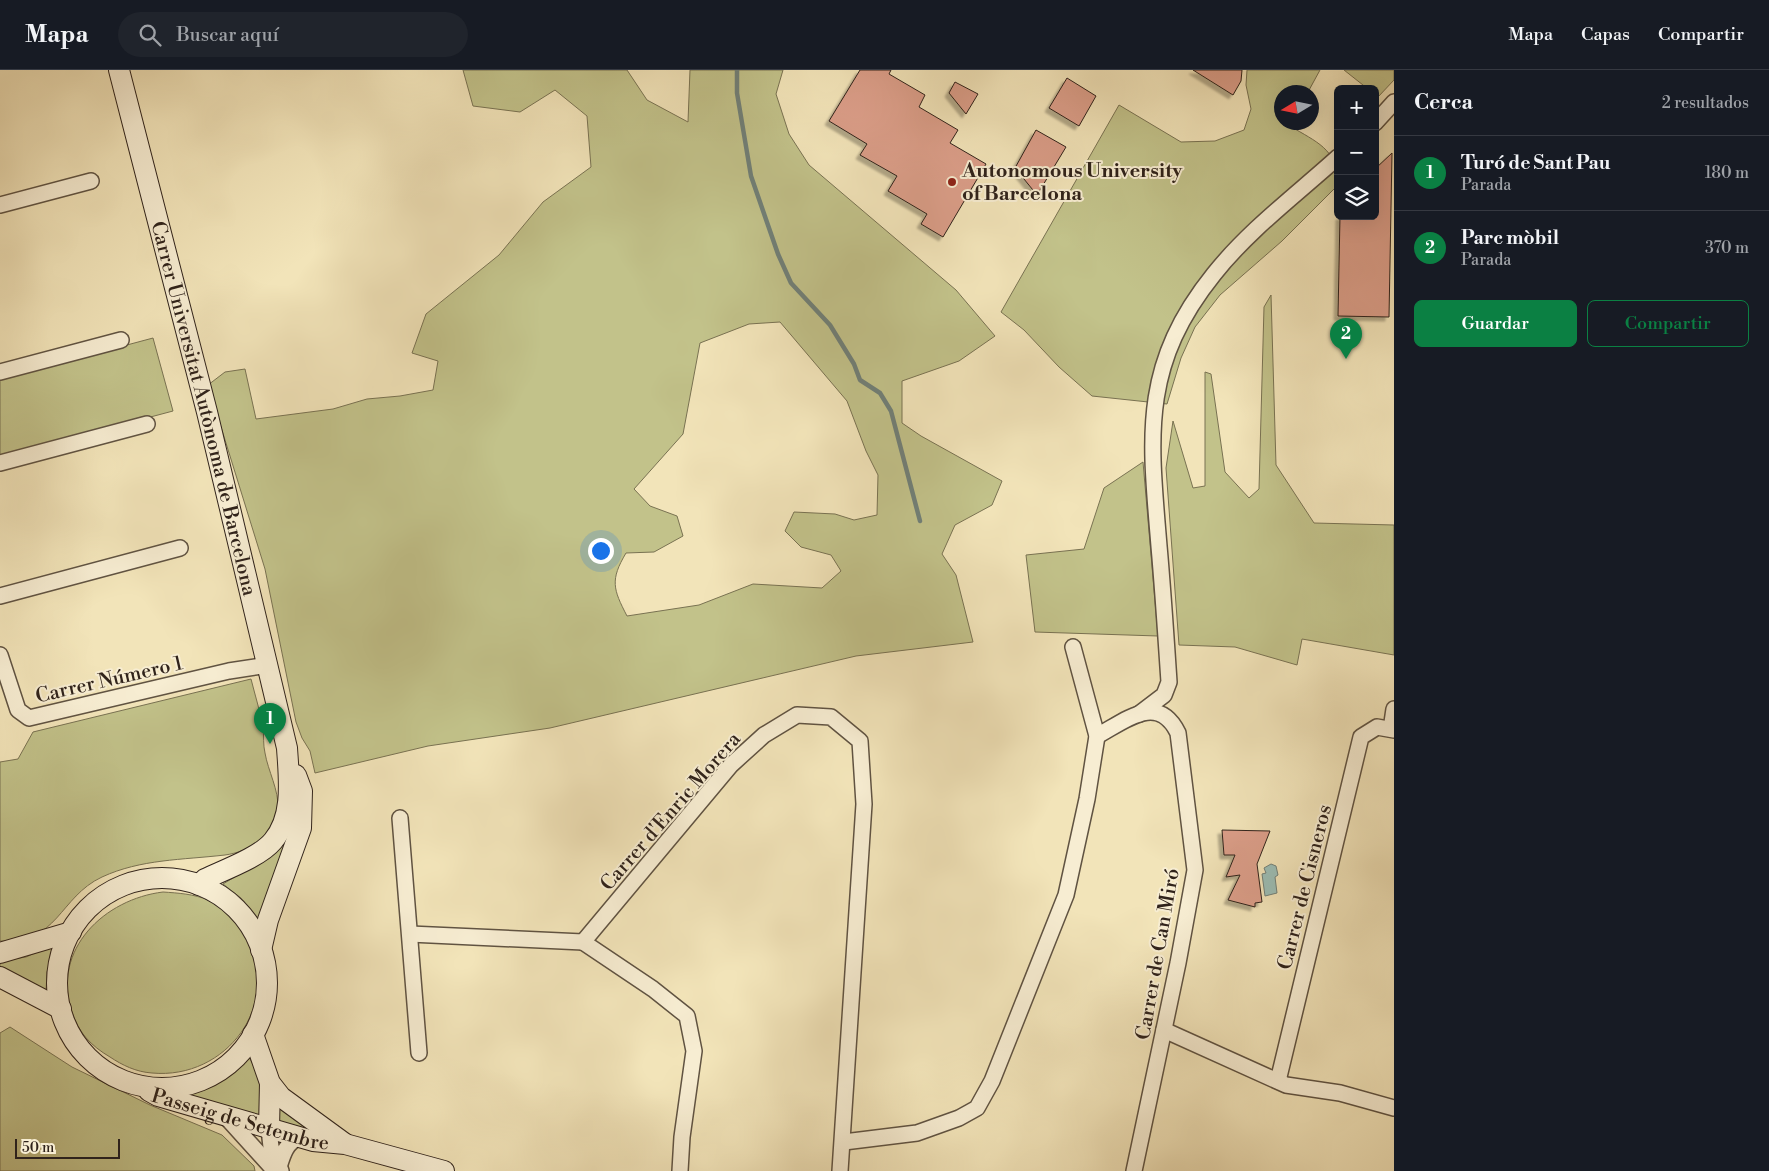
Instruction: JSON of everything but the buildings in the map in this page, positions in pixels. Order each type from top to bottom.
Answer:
[{"type":"street","name":"Carrer Universitat Autònoma de Barcelona","points":[[119,70],[188,338],[287,748],[302,791],[303,812],[301,828],[268,920],[261,950]]},
{"type":"street","points":[[1379,119],[1394,102]]},
{"type":"street","name":"Carrer de Can Miró","points":[[1097,736],[1139,714],[1159,699],[1168,689],[1161,559],[1152,466],[1152,440],[1156,398],[1172,342],[1190,307],[1227,258],[1280,207],[1334,160]]},
{"type":"street","points":[[0,205],[91,182]]},
{"type":"street","points":[[0,372],[122,340]]},
{"type":"street","points":[[0,463],[147,424]]},
{"type":"street","points":[[0,596],[180,548]]},
{"type":"street","points":[[844,1142],[917,1133],[959,1118],[977,1108],[992,1081],[1066,895],[1097,736],[1073,647]]},
{"type":"street","name":"Carrer Número 1","points":[[0,655],[18,710],[29,718],[230,671],[268,665]]},
{"type":"street","points":[[1393,729],[1394,709]]},
{"type":"street","name":"Carrer de Can Miró","points":[[1134,1171],[1195,870],[1178,733],[1173,723],[1164,714],[1151,711],[1139,714]]},
{"type":"street","name":"Carrer d'Enric Morera","points":[[583,942],[731,766],[764,735],[798,715],[831,717],[860,741],[864,804],[844,1142],[840,1171]]},
{"type":"street","name":"Carrer de Cisneros","points":[[1278,1081],[1361,737],[1377,727],[1393,729]]},
{"type":"street","name":"Carrer Universitat Autònoma de Barcelona","points":[[199,885],[206,879],[258,853],[272,842],[277,835],[282,827],[290,793],[287,748]]},
{"type":"street","points":[[400,818],[420,1053]]},
{"type":"street","points":[[157,878],[199,885],[221,896],[240,913],[251,928],[261,950],[266,969],[266,998],[253,1034],[244,1048],[228,1064],[201,1080],[170,1088],[138,1085],[112,1075],[89,1058],[72,1036],[61,1009],[58,992],[62,952],[71,932],[93,904],[123,886],[157,878]]},
{"type":"street","points":[[2,954],[71,932]]},
{"type":"street","points":[[410,934],[583,942],[653,989],[687,1016],[694,1051],[682,1137],[680,1171]]},
{"type":"street","points":[[0,977],[61,1009]]},
{"type":"street","points":[[1164,1030],[1286,1085],[1340,1093],[1394,1108]]},
{"type":"street","name":"Passeig de Setembre","points":[[253,1034],[270,1083],[282,1098],[345,1144]]},
{"type":"street","points":[[270,1083],[269,1129],[271,1147],[279,1170]]},
{"type":"street","name":"Passeig de Setembre","points":[[138,1085],[158,1096],[226,1117],[299,1137],[345,1144],[444,1171]]},
{"type":"street","points":[[226,1117],[279,1170]]},
{"type":"street","points":[[279,1170],[284,1150],[292,1140],[299,1137]]},
{"type":"green space","points":[[463,70],[627,70],[647,100],[688,122],[690,70],[783,70],[776,94],[789,134],[809,165],[956,290],[995,336],[959,361],[902,381],[902,423],[921,436],[1002,481],[992,505],[955,525],[942,554],[956,575],[973,642],[856,656],[550,728],[428,746],[315,773],[310,751],[302,738],[296,722],[265,569],[208,385],[225,372],[245,369],[256,419],[333,409],[367,399],[433,390],[438,361],[412,353],[426,314],[499,255],[543,202],[591,167],[587,116],[555,90],[520,112],[473,106]],"holes":[[[780,322],[847,401],[866,451],[878,475],[877,515],[854,520],[835,514],[794,512],[785,531],[801,547],[831,555],[841,571],[822,588],[753,584],[699,605],[627,616],[619,599],[615,584],[617,570],[626,553],[654,552],[683,536],[677,516],[650,506],[634,489],[683,434],[700,343],[749,324]]]},
{"type":"green space","points":[[1247,70],[1320,70],[1312,85],[1274,85],[1274,130],[1297,130],[1313,139],[1326,150],[1334,162],[1334,189],[1282,241],[1220,295],[1195,327],[1181,358],[1167,404],[1092,396],[1059,367],[1024,330],[1001,312],[1119,105],[1181,142],[1215,141],[1244,130],[1251,109],[1246,85]]},
{"type":"green space","points":[[1344,70],[1394,70],[1394,80],[1379,96],[1379,85],[1363,85]]},
{"type":"green space","points":[[1271,295],[1276,465],[1314,523],[1394,525],[1394,655],[1302,639],[1297,665],[1235,647],[1179,645],[1166,468],[1173,421],[1193,488],[1205,486],[1205,372],[1211,374],[1225,472],[1249,498],[1259,489],[1264,307]]},
{"type":"green space","points":[[153,338],[173,411],[0,457],[0,379]]},
{"type":"green space","points":[[1143,462],[1158,636],[1035,632],[1026,555],[1084,549],[1104,488]]},
{"type":"green space","points":[[251,679],[263,727],[266,760],[278,802],[276,819],[267,835],[252,846],[234,853],[147,863],[117,871],[102,877],[88,886],[76,896],[57,918],[34,936],[19,940],[0,941],[0,762],[18,759],[33,732]]},
{"type":"green space","points":[[290,835],[260,920],[241,898],[223,884],[258,863]]},
{"type":"green space","points":[[163,892],[203,898],[214,903],[229,916],[245,937],[255,962],[257,988],[252,1011],[241,1033],[224,1051],[203,1064],[179,1072],[152,1073],[135,1070],[103,1053],[82,1032],[72,1012],[68,989],[69,968],[76,948],[88,931],[103,916],[121,905]]},
{"type":"green space","points":[[55,944],[47,972],[46,992],[0,969],[0,961],[26,957]]},
{"type":"green space","points":[[10,1027],[72,1067],[150,1105],[222,1135],[254,1166],[255,1171],[0,1171],[0,1033]]},
{"type":"green space","points":[[249,1057],[266,1090],[264,1117],[175,1095],[217,1081]]},
{"type":"green space","points":[[278,1106],[316,1134],[274,1120]]},
{"type":"water","points":[[1271,864],[1276,866],[1278,875],[1275,877],[1277,893],[1265,896],[1262,874],[1266,873],[1264,868]]},
{"type":"waterway","points":[[737,70],[737,93],[751,176],[778,254],[791,283],[830,325],[854,364],[860,380],[880,393],[891,411],[920,521]]},
{"type":"place","name":"Autonomous University of Barcelona","points":[[952,182]]},
{"type":"place","name":"Parc mòbil","points":[[1346,359]]},
{"type":"place","name":"Turó de Sant Pau","points":[[270,744]]}]
